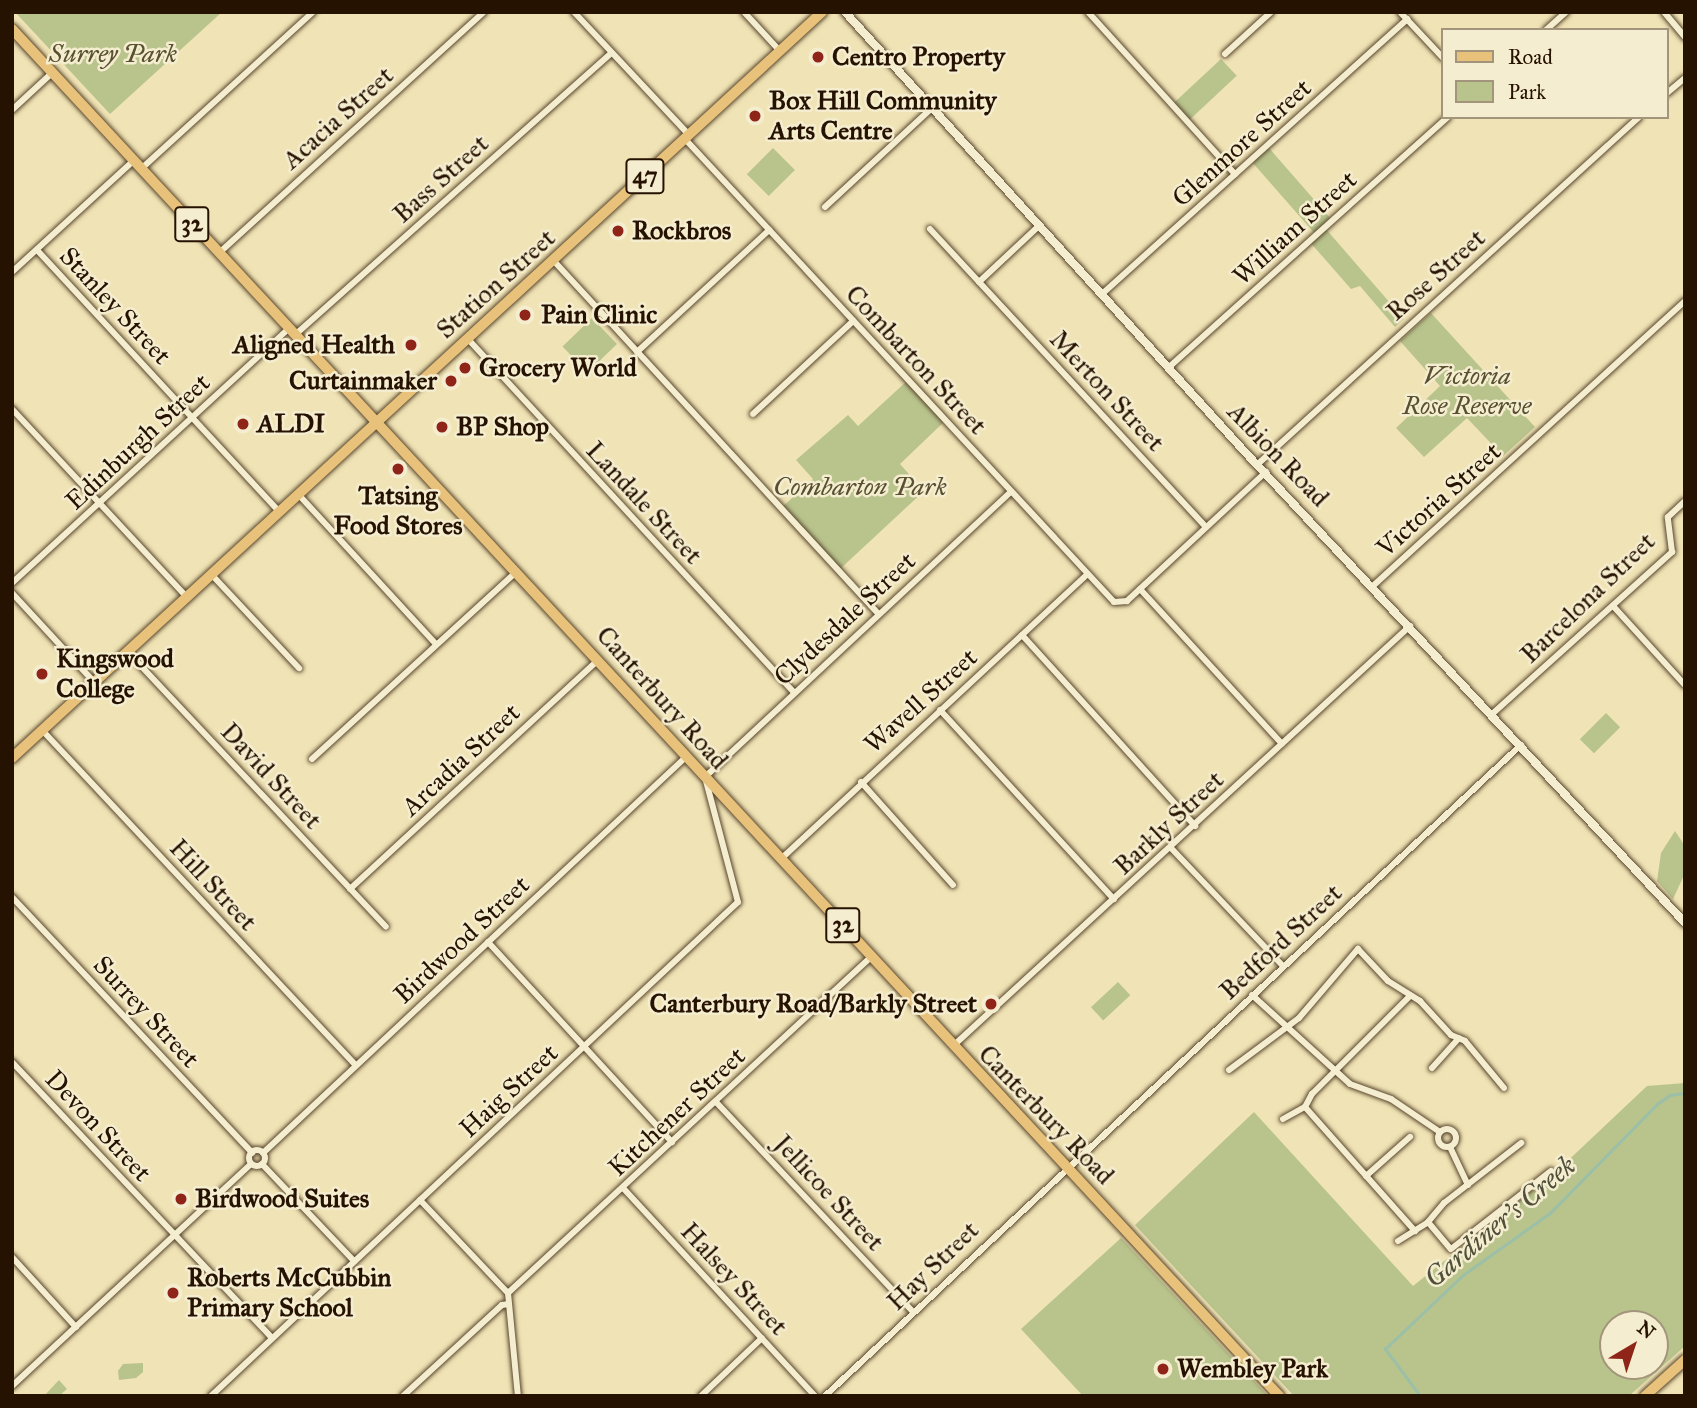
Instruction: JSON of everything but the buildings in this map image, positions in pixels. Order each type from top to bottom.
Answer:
[{"type":"main road","name":"Station Street","points":[[12,758],[822,12]]},
{"type":"main road","name":"Canterbury Road","points":[[12,29],[517,571],[952,1047],[1068,1166],[1279,1396]]},
{"type":"main road","points":[[1645,1396],[1685,1360]]},
{"type":"street","points":[[141,169],[313,12]]},
{"type":"street","name":"Acacia Street","points":[[219,253],[484,12]]},
{"type":"street","name":"Combarton Street","points":[[573,12],[769,230],[1114,602],[1122,603],[1140,589]]},
{"type":"street","points":[[744,12],[780,51]]},
{"type":"street","name":"Albion Road","points":[[845,12],[1168,368],[1374,585],[1685,923]]},
{"type":"street","points":[[1088,12],[1235,174]]},
{"type":"street","points":[[1225,54],[1271,12]]},
{"type":"street","points":[[1400,12],[1442,57]]},
{"type":"street","points":[[1552,12],[1558,19]]},
{"type":"street","points":[[1548,28],[1566,12]]},
{"type":"street","points":[[1664,12],[1685,37]]},
{"type":"street","name":"Glenmore Street","points":[[1102,294],[1407,19]]},
{"type":"street","name":"Bass Street","points":[[293,331],[611,53]]},
{"type":"street","points":[[12,110],[52,73]]},
{"type":"street","points":[[1669,91],[1685,78]]},
{"type":"street","points":[[825,207],[932,108]]},
{"type":"street","name":"William Street","points":[[1168,368],[1446,119]]},
{"type":"street","name":"Rose Street","points":[[1259,463],[1637,119]]},
{"type":"street","points":[[12,272],[133,160]]},
{"type":"street","points":[[979,282],[1040,225]]},
{"type":"street","name":"Merton Street","points":[[930,229],[1206,527]]},
{"type":"street","points":[[637,352],[769,230]]},
{"type":"street","name":"Stanley Street","points":[[37,250],[279,511]]},
{"type":"street","points":[[553,260],[879,614]]},
{"type":"street","name":"Victoria Street","points":[[1374,585],[1685,302]]},
{"type":"street","points":[[753,414],[853,321]]},
{"type":"street","name":"Edinburgh Street","points":[[12,583],[193,417],[293,331]]},
{"type":"street","name":"Landale Street","points":[[467,338],[794,692]]},
{"type":"street","points":[[12,409],[186,597]]},
{"type":"street","points":[[1266,472],[1140,589],[1282,744]]},
{"type":"street","name":"Clydesdale Street","points":[[705,777],[1012,492]]},
{"type":"street","points":[[298,494],[436,644]]},
{"type":"street","name":"Barcelona Street","points":[[1491,715],[1614,607],[1671,552],[1668,517],[1685,501]]},
{"type":"street","points":[[312,759],[517,571]]},
{"type":"street","points":[[211,574],[299,668]]},
{"type":"street","name":"Wavell Street","points":[[782,858],[1088,574]]},
{"type":"street","points":[[12,593],[94,682]]},
{"type":"street","points":[[1614,607],[1685,685]]},
{"type":"street","name":"Barkly Street","points":[[952,1047],[1410,626]]},
{"type":"street","points":[[1022,635],[1195,826]]},
{"type":"street","name":"David Street","points":[[127,651],[386,927]]},
{"type":"street","name":"Arcadia Street","points":[[350,889],[598,660]]},
{"type":"street","points":[[940,710],[1114,899]]},
{"type":"street","name":"Hill Street","points":[[42,730],[356,1065]]},
{"type":"street","name":"Bedford Street","points":[[1068,1166],[1521,745]]},
{"type":"street","name":"Birdwood Street","points":[[263,1153],[687,756]]},
{"type":"street","name":"Haig Street","points":[[211,1396],[738,902],[705,777]]},
{"type":"street","points":[[861,782],[953,885]]},
{"type":"street","points":[[1171,848],[1283,966]]},
{"type":"street","name":"Surrey Street","points":[[12,897],[252,1153]]},
{"type":"street","points":[[488,942],[672,1142]]},
{"type":"street","points":[[1230,1070],[1242,1065],[1299,1018],[1358,949],[1459,1038],[1504,1088]]},
{"type":"street","name":"Kitchener Street","points":[[508,1293],[624,1189],[871,957]]},
{"type":"street","points":[[1252,995],[1350,1084],[1391,1099],[1440,1132],[1454,1133],[1455,1141],[1450,1147]]},
{"type":"street","points":[[1283,1118],[1305,1107],[1335,1072],[1410,996]]},
{"type":"street","points":[[1432,1068],[1459,1038]]},
{"type":"street","name":"Devon Street","points":[[12,1062],[272,1338]]},
{"type":"street","name":"Jellicoe Street","points":[[716,1102],[913,1312]]},
{"type":"street","points":[[1305,1107],[1415,1231]]},
{"type":"street","points":[[1440,1132],[1439,1143],[1450,1147],[1468,1185]]},
{"type":"street","points":[[1366,1176],[1410,1137]]},
{"type":"street","points":[[1398,1241],[1428,1222],[1468,1185],[1521,1143]]},
{"type":"street","points":[[12,1386],[251,1164],[252,1153],[263,1153],[262,1164]]},
{"type":"street","points":[[251,1164],[262,1164],[354,1261]]},
{"type":"street","name":"Hay Street","points":[[825,1396],[1068,1166]]},
{"type":"street","points":[[1428,1222],[1451,1249],[1551,1171]]},
{"type":"street","name":"Halsey Street","points":[[624,1189],[816,1396]]},
{"type":"street","points":[[420,1200],[508,1293],[518,1396]]},
{"type":"street","points":[[12,1256],[76,1327]]},
{"type":"street","points":[[402,1396],[502,1305],[509,1304]]},
{"type":"street","points":[[701,1396],[762,1338]]},
{"type":"green space","name":"Surrey Park","points":[[15,12],[222,12],[110,114]]},
{"type":"green space","points":[[1221,59],[1237,76],[1189,120],[1173,103]]},
{"type":"green space","points":[[773,148],[795,170],[769,196],[747,174]]},
{"type":"green space","points":[[1269,148],[1332,220],[1325,228],[1404,319],[1395,327],[1360,286],[1351,289],[1309,241],[1316,235],[1252,162]]},
{"type":"green space","name":"Victoria Rose Reserve","points":[[1431,313],[1535,427],[1503,456],[1467,418],[1424,457],[1396,428],[1440,386],[1400,341]]},
{"type":"green space","points":[[592,318],[617,344],[588,372],[563,346]]},
{"type":"green space","name":"Combarton Park","points":[[908,380],[946,420],[900,464],[924,491],[839,570],[781,508],[813,479],[796,460],[848,415],[858,426]]},
{"type":"green space","points":[[1606,713],[1620,727],[1594,753],[1580,739]]},
{"type":"green space","points":[[1675,831],[1685,846],[1685,873],[1673,899],[1657,881],[1661,853]]},
{"type":"green space","points":[[1118,982],[1130,995],[1103,1020],[1091,1007]]},
{"type":"green space","points":[[1685,1083],[1685,1346],[1669,1360],[1669,1310],[1599,1310],[1599,1380],[1647,1380],[1629,1396],[1294,1396],[1135,1225],[1254,1112],[1413,1286],[1558,1170],[1647,1086]]},
{"type":"green space","points":[[1121,1238],[1268,1396],[1083,1396],[1021,1329]]},
{"type":"green space","points":[[143,1363],[143,1372],[136,1378],[119,1380],[118,1371],[123,1364]]},
{"type":"green space","points":[[59,1380],[67,1389],[59,1396],[44,1396]]},
{"type":"waterway","name":"Gardiner's Creek","points":[[1420,1396],[1385,1349],[1463,1275],[1550,1213],[1657,1104],[1670,1095],[1685,1093]]},
{"type":"place","name":"Centro Property","points":[[818,57]]},
{"type":"place","name":"Box Hill Community Arts Centre","points":[[755,116]]},
{"type":"place","name":"Rockbros","points":[[618,231]]},
{"type":"place","name":"Pain Clinic","points":[[525,315]]},
{"type":"place","name":"Aligned Health","points":[[411,345]]},
{"type":"place","name":"Grocery World","points":[[465,368]]},
{"type":"place","name":"Curtainmaker","points":[[451,381]]},
{"type":"place","name":"ALDI","points":[[243,424]]},
{"type":"place","name":"BP Shop","points":[[442,427]]},
{"type":"place","name":"Tatsing Food Stores","points":[[398,469]]},
{"type":"place","name":"Kingswood College","points":[[42,674]]},
{"type":"place","name":"Canterbury Road/Barkly Street","points":[[991,1004]]},
{"type":"place","name":"Birdwood Suites","points":[[181,1199]]},
{"type":"place","name":"Roberts McCubbin Primary School","points":[[173,1293]]},
{"type":"place","name":"Wembley Park","points":[[1163,1369]]}]
